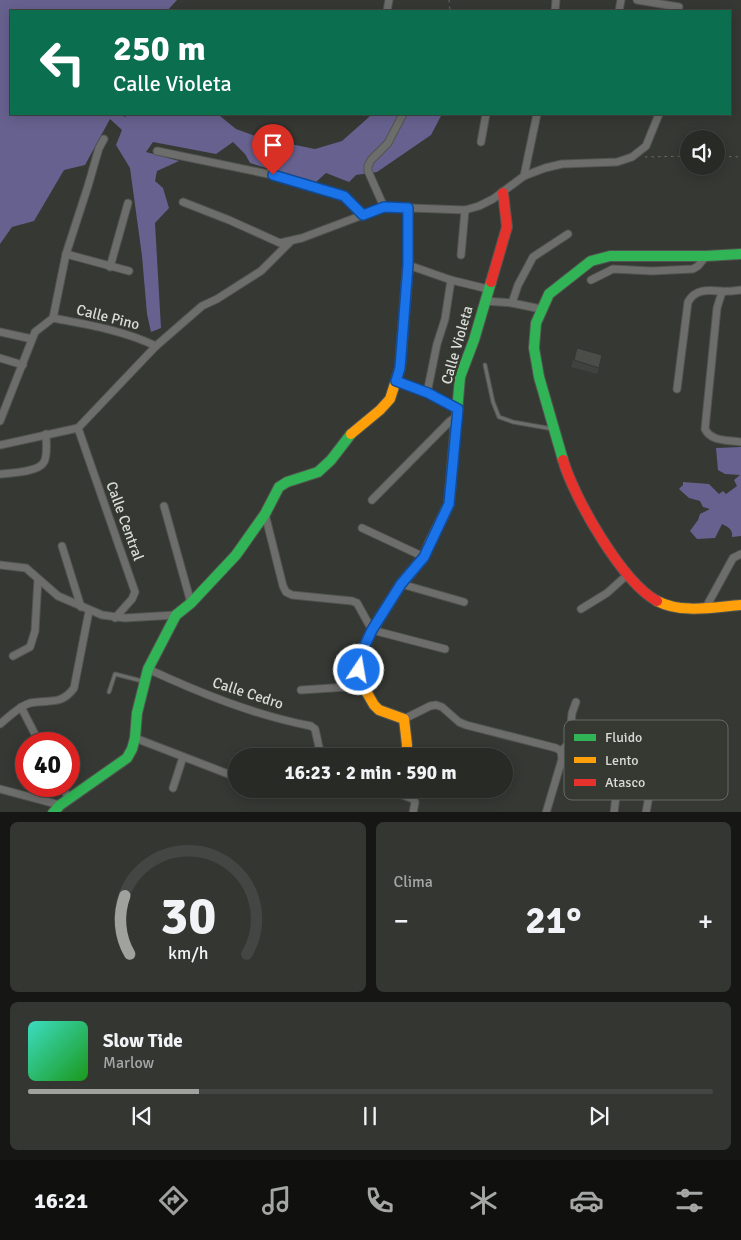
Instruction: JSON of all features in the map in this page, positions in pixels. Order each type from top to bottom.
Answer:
[{"type":"street","points":[[642,0],[680,6]]},
{"type":"street","points":[[384,207],[368,171],[368,166],[388,143],[402,115]]},
{"type":"street","points":[[481,142],[486,115]]},
{"type":"street","points":[[524,176],[538,115]]},
{"type":"street","points":[[183,202],[280,243],[290,242],[384,207],[465,210],[479,206],[503,193],[524,176],[562,164],[617,162],[632,157],[646,146],[659,115]]},
{"type":"street","points":[[0,421],[35,332],[53,318],[66,254],[99,148],[104,139]]},
{"type":"street","points":[[157,151],[273,175],[344,196],[363,215]]},
{"type":"street","name":"Calle Violeta","points":[[404,719],[378,710],[363,686],[358,663],[372,630],[401,584],[424,557],[449,504],[460,378],[506,233],[503,193]]},
{"type":"street","points":[[110,267],[128,203]]},
{"type":"street","points":[[0,789],[61,805],[127,758],[135,738],[137,713],[148,668],[176,615],[215,579],[236,555],[265,514],[279,487],[287,482],[318,472],[331,460],[351,434],[380,410],[390,399],[400,368],[408,265],[408,208]]},
{"type":"street","points":[[461,255],[465,210]]},
{"type":"street","points":[[512,302],[518,285],[533,257],[568,234]]},
{"type":"street","points":[[0,445],[78,428],[156,346],[202,306],[217,299],[262,271],[290,242]]},
{"type":"street","points":[[66,254],[129,271]]},
{"type":"street","points":[[741,254],[610,256],[591,261],[549,294],[540,309],[536,323],[534,348],[539,377],[568,477],[602,539],[627,575],[637,587],[651,598],[666,606],[683,609],[705,609],[741,605]]},
{"type":"street","points":[[590,280],[613,269],[652,271],[693,269],[706,256]]},
{"type":"street","points":[[408,265],[452,280],[488,289]]},
{"type":"street","points":[[428,393],[452,280]]},
{"type":"street","points":[[677,389],[688,302],[692,296],[700,291],[722,292],[741,290]]},
{"type":"street","points":[[722,292],[717,308],[705,429],[713,438],[741,442]]},
{"type":"street","points":[[485,301],[512,302],[540,309]]},
{"type":"street","name":"Calle Pino","points":[[53,318],[112,329],[138,337],[156,346]]},
{"type":"street","points":[[0,332],[32,339]]},
{"type":"street","points":[[0,358],[23,365]]},
{"type":"street","name":"Calle Violeta","points":[[396,381],[428,393],[458,413]]},
{"type":"street","points":[[372,500],[458,413]]},
{"type":"street","name":"Calle Central","points":[[78,428],[136,592],[115,618]]},
{"type":"street","points":[[0,474],[37,469],[44,464],[46,458],[46,434]]},
{"type":"street","points":[[164,506],[191,603]]},
{"type":"street","points":[[265,514],[286,592],[292,595],[352,601],[357,604],[372,630],[445,649]]},
{"type":"street","points":[[362,528],[424,557]]},
{"type":"street","points":[[62,546],[81,607]]},
{"type":"street","points":[[705,609],[733,558],[741,554]]},
{"type":"street","points":[[0,565],[26,568],[58,596],[81,607],[115,618],[176,615]]},
{"type":"street","points":[[581,609],[607,593],[627,575]]},
{"type":"street","points":[[13,656],[30,647],[35,631],[38,579]]},
{"type":"street","points":[[401,584],[464,602]]},
{"type":"street","points":[[0,724],[28,703],[60,700],[67,697],[74,688],[89,610]]},
{"type":"street","name":"Calle Cedro","points":[[148,668],[193,690],[249,710],[311,726],[315,729],[319,748]]},
{"type":"street","points":[[301,690],[363,686]]},
{"type":"street","points":[[571,720],[576,702]]},
{"type":"street","points":[[407,748],[404,719],[436,705],[442,707],[459,722],[556,748],[561,751]]},
{"type":"street","points":[[21,707],[34,732]]},
{"type":"street","points":[[135,738],[228,774]]},
{"type":"street","points":[[561,751],[564,748]]},
{"type":"street","points":[[546,812],[562,759],[561,751]]},
{"type":"street","points":[[173,788],[183,757]]},
{"type":"street","points":[[411,798],[415,802],[413,812]]},
{"type":"lane","points":[[485,365],[499,417],[513,422],[553,429]]},
{"type":"lane","points":[[110,692],[115,674],[144,682]]},
{"type":"path","points":[[632,157],[680,156]]},
{"type":"path","points":[[725,156],[741,157]]},
{"type":"shaded area","points":[[0,0],[177,0],[168,10],[10,10],[10,115],[220,116],[236,129],[261,138],[315,149],[342,141],[370,115],[441,115],[431,135],[377,172],[356,175],[349,182],[326,173],[315,183],[250,163],[245,154],[233,142],[216,154],[153,142],[146,152],[179,161],[157,171],[155,181],[163,188],[169,208],[155,223],[161,328],[151,332],[147,314],[142,256],[130,168],[116,145],[122,130],[110,119],[85,165],[64,170],[34,221],[12,227],[0,244]]},
{"type":"shaded area","points":[[741,447],[741,536],[732,537],[731,530],[722,524],[715,538],[697,539],[690,531],[700,514],[710,509],[703,507],[700,501],[689,498],[679,489],[683,482],[709,484],[719,494],[723,491],[726,494],[737,486],[734,480],[740,475],[725,474],[718,470],[716,448]]},
{"type":"building","points":[[577,348],[602,355],[599,368],[574,360]]},
{"type":"traffic: fast","points":[[563,460],[539,377],[534,348],[536,323],[549,294],[591,261],[610,256],[741,254]]},
{"type":"traffic: fast","points":[[430,543],[449,504],[460,377],[474,340],[491,282]]},
{"type":"traffic: fast","points":[[54,812],[60,805],[127,758],[135,738],[137,713],[148,669],[176,615],[191,603],[236,555],[265,514],[279,487],[287,482],[318,472],[331,460],[351,434]]},
{"type":"traffic: slow","points":[[351,434],[380,410],[390,399],[400,368],[408,265],[408,208]]},
{"type":"traffic: slow","points":[[407,748],[404,719],[379,710],[374,705],[363,686],[359,670],[359,658],[372,630],[401,584],[424,557],[430,543]]},
{"type":"traffic: slow","points":[[657,601],[687,609],[741,605]]},
{"type":"traffic: jam","points":[[491,282],[507,227],[503,193]]},
{"type":"traffic: jam","points":[[563,460],[577,495],[601,538],[629,576],[643,591],[657,601]]},
{"type":"route","points":[[273,175],[344,196],[363,215],[384,207],[408,208],[408,265],[400,368],[396,381],[428,393],[458,409],[449,504],[424,557],[401,584],[372,630],[359,658],[359,670]]}]
